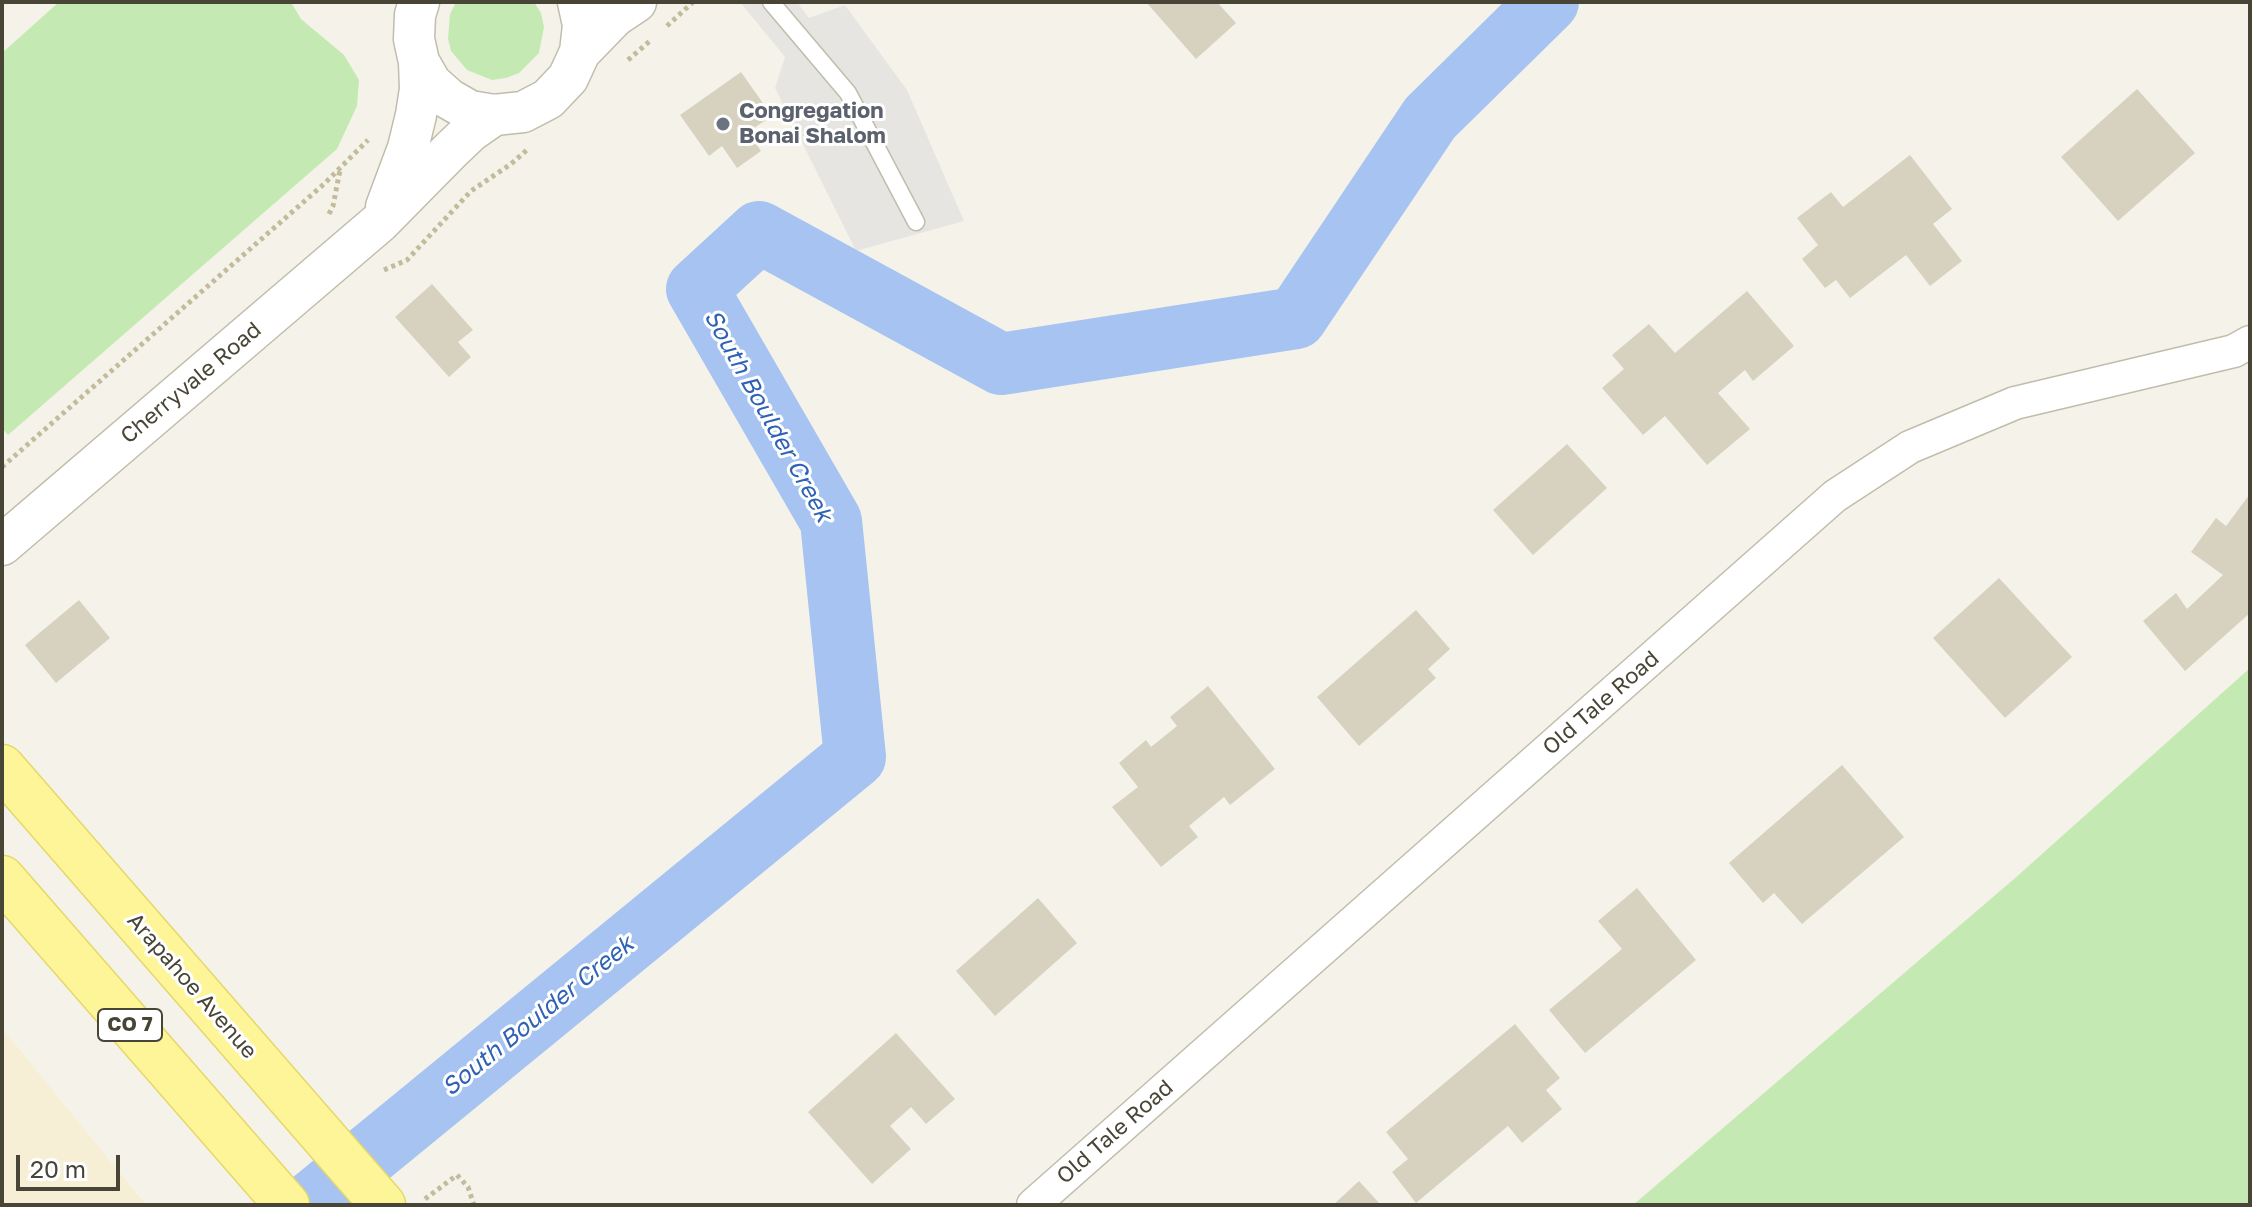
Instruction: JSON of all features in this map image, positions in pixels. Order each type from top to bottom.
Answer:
[{"type":"main road","name":"Arapahoe Avenue","points":[[2,767],[383,1205]]},
{"type":"main road","name":"CO 7","points":[[2,878],[287,1205]]},
{"type":"street","points":[[419,62],[431,83],[449,99],[470,111],[494,115],[523,112],[548,99],[568,78],[580,52],[583,25],[578,2]]},
{"type":"street","points":[[580,52],[608,23],[636,2]]},
{"type":"street","name":"Cherryvale Road","points":[[380,222],[408,148],[416,115],[420,89],[414,39],[415,6]]},
{"type":"street","name":"Cherryvale Road","points":[[2,545],[380,222],[461,140],[494,115]]},
{"type":"street","name":"Old Tale Road","points":[[1033,1205],[1835,496],[1910,447],[2015,403],[2234,351],[2250,342]]},
{"type":"lane","points":[[771,2],[848,93],[916,222]]},
{"type":"path","points":[[2,467],[324,184],[374,133]]},
{"type":"path","points":[[425,1199],[457,1175],[468,1187],[474,1205]]},
{"type":"shaded area","points":[[740,2],[797,2],[809,18],[845,5],[907,90],[964,221],[856,251],[775,88],[785,57]]},
{"type":"shaded area","points":[[2,1028],[146,1205],[2,1205]]},
{"type":"green space","points":[[59,2],[291,2],[301,19],[344,55],[359,80],[357,106],[337,149],[8,435],[2,428],[2,53]]},
{"type":"green space","points":[[456,2],[534,2],[541,13],[544,27],[539,53],[519,73],[506,78],[492,80],[467,70],[451,51],[448,39],[450,14]]},
{"type":"green space","points":[[2250,668],[2250,1205],[1633,1205],[2014,879]]},
{"type":"building","points":[[1146,2],[1217,2],[1236,23],[1196,59]]},
{"type":"building","name":"Congregation Bonai Shalom","points":[[741,72],[772,116],[748,132],[761,151],[737,168],[722,146],[709,156],[680,115]]},
{"type":"building","points":[[2137,89],[2195,153],[2118,221],[2061,157]]},
{"type":"building","points":[[1910,155],[1952,209],[1933,224],[1962,261],[1930,286],[1906,255],[1850,298],[1836,280],[1825,288],[1802,259],[1818,245],[1797,218],[1831,192],[1843,207]]},
{"type":"building","points":[[432,284],[473,330],[458,342],[471,357],[449,377],[395,317]]},
{"type":"building","points":[[1747,291],[1794,346],[1753,381],[1745,370],[1718,393],[1750,429],[1707,465],[1665,416],[1643,435],[1602,388],[1624,369],[1612,355],[1649,324],[1675,353]]},
{"type":"building","points":[[1567,444],[1607,488],[1533,555],[1493,510]]},
{"type":"building","points":[[2250,494],[2250,613],[2185,671],[2143,621],[2176,593],[2187,609],[2223,575],[2191,552],[2216,518],[2226,526]]},
{"type":"building","points":[[1999,578],[2072,657],[2005,718],[1933,638]]},
{"type":"building","points":[[79,600],[110,638],[56,683],[25,645]]},
{"type":"building","points":[[1416,610],[1450,649],[1428,669],[1436,678],[1359,746],[1317,697]]},
{"type":"building","points":[[1208,686],[1275,769],[1230,805],[1224,797],[1189,826],[1198,837],[1161,867],[1112,807],[1138,787],[1119,763],[1146,740],[1151,747],[1177,726],[1170,717]]},
{"type":"building","points":[[1842,765],[1904,837],[1802,924],[1774,893],[1763,903],[1729,863]]},
{"type":"building","points":[[1637,888],[1696,960],[1585,1053],[1549,1010],[1622,949],[1598,921]]},
{"type":"building","points":[[1038,898],[1077,943],[995,1016],[956,971]]},
{"type":"building","points":[[1515,1024],[1560,1078],[1546,1090],[1562,1109],[1522,1143],[1508,1126],[1416,1203],[1392,1172],[1408,1159],[1386,1132]]},
{"type":"building","points":[[896,1033],[955,1099],[926,1124],[911,1107],[890,1126],[911,1149],[872,1184],[808,1112]]},
{"type":"building","points":[[1359,1181],[1381,1205],[1333,1205]]},
{"type":"waterway","name":"South Boulder Creek","points":[[308,1205],[855,757],[831,521],[697,289],[759,232],[1001,364],[1296,318],[1430,118],[1548,2]]},
{"type":"place","name":"Congregation Bonai Shalom","points":[[723,124]]}]
